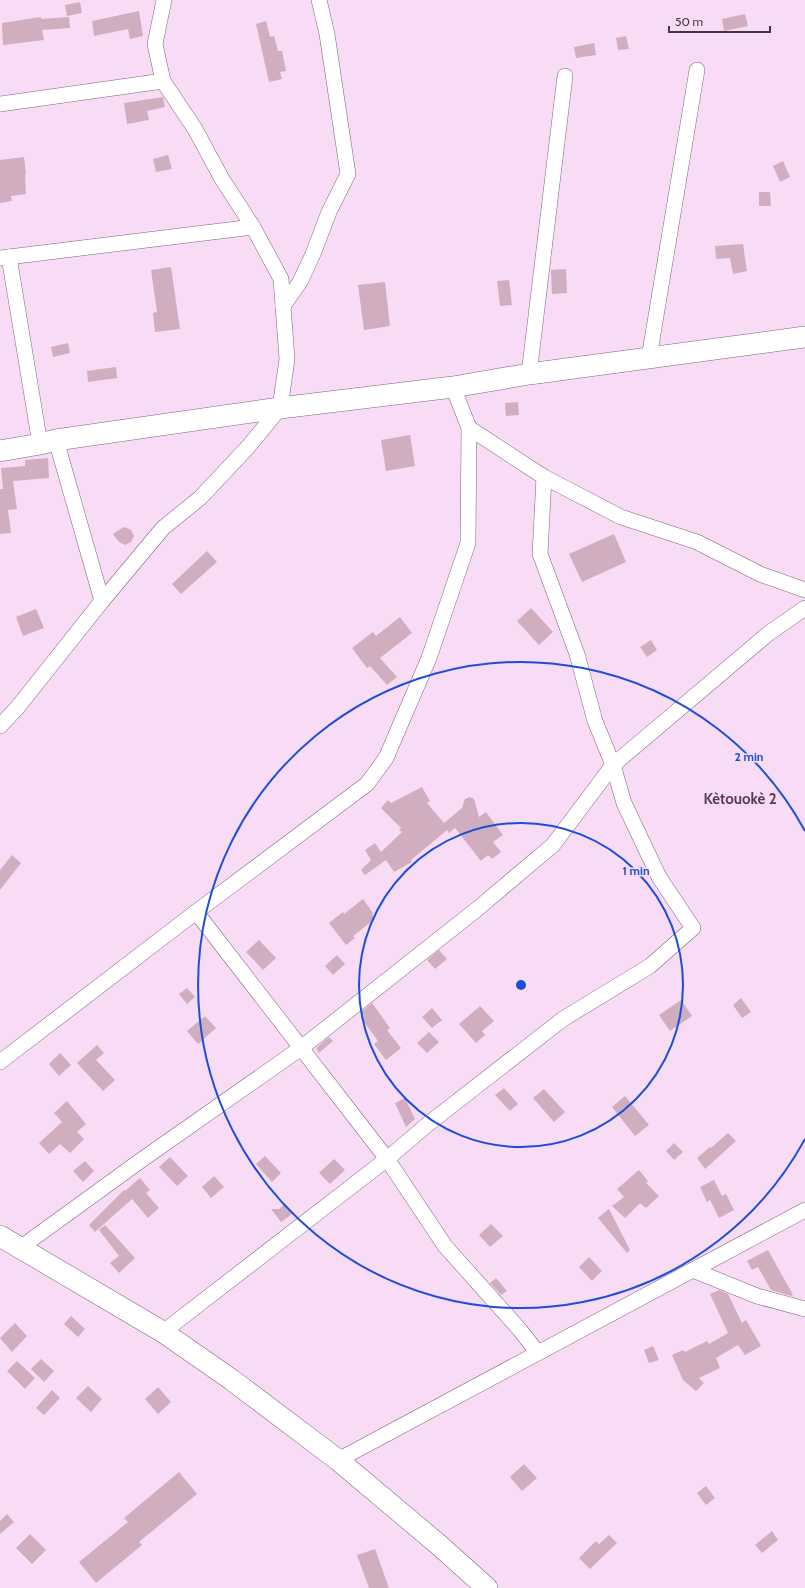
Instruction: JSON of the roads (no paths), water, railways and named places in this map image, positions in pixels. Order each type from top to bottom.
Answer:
[{"type":"main road","points":[[0,451],[48,442],[280,408],[453,387],[529,374],[805,337]]},
{"type":"main road","points":[[0,1236],[163,1332],[232,1380],[338,1460],[439,1544],[487,1588]]},
{"type":"street","points":[[0,726],[163,528],[200,498],[248,447],[280,408],[287,359],[281,279],[253,227],[222,179],[195,130],[163,81],[155,44],[164,0]]},
{"type":"street","points":[[283,306],[300,282],[313,254],[329,212],[348,174],[327,34],[319,0]]},
{"type":"street","points":[[649,358],[697,70]]},
{"type":"street","points":[[529,374],[565,76]]},
{"type":"street","points":[[0,104],[163,81]]},
{"type":"street","points":[[102,601],[48,442],[5,257],[253,227]]},
{"type":"street","points":[[0,1062],[196,912],[367,784],[386,758],[429,658],[468,543],[469,428],[453,387]]},
{"type":"street","points":[[469,428],[544,477],[621,517],[697,542],[760,574],[805,590]]},
{"type":"street","points":[[163,1332],[387,1159],[428,1124],[563,1019],[650,966],[693,928],[659,877],[624,803],[613,765],[595,720],[577,654],[540,554],[544,477]]},
{"type":"street","points":[[20,1248],[140,1161],[301,1048],[476,910],[553,845],[613,765],[769,633],[805,608]]},
{"type":"street","points":[[196,912],[387,1159],[445,1246],[520,1330],[538,1353]]},
{"type":"street","points":[[338,1460],[805,1210]]},
{"type":"street","points":[[694,1270],[757,1296],[805,1309]]},
{"type":"district","name":"Kètouokè 2","points":[[740,799]]}]
